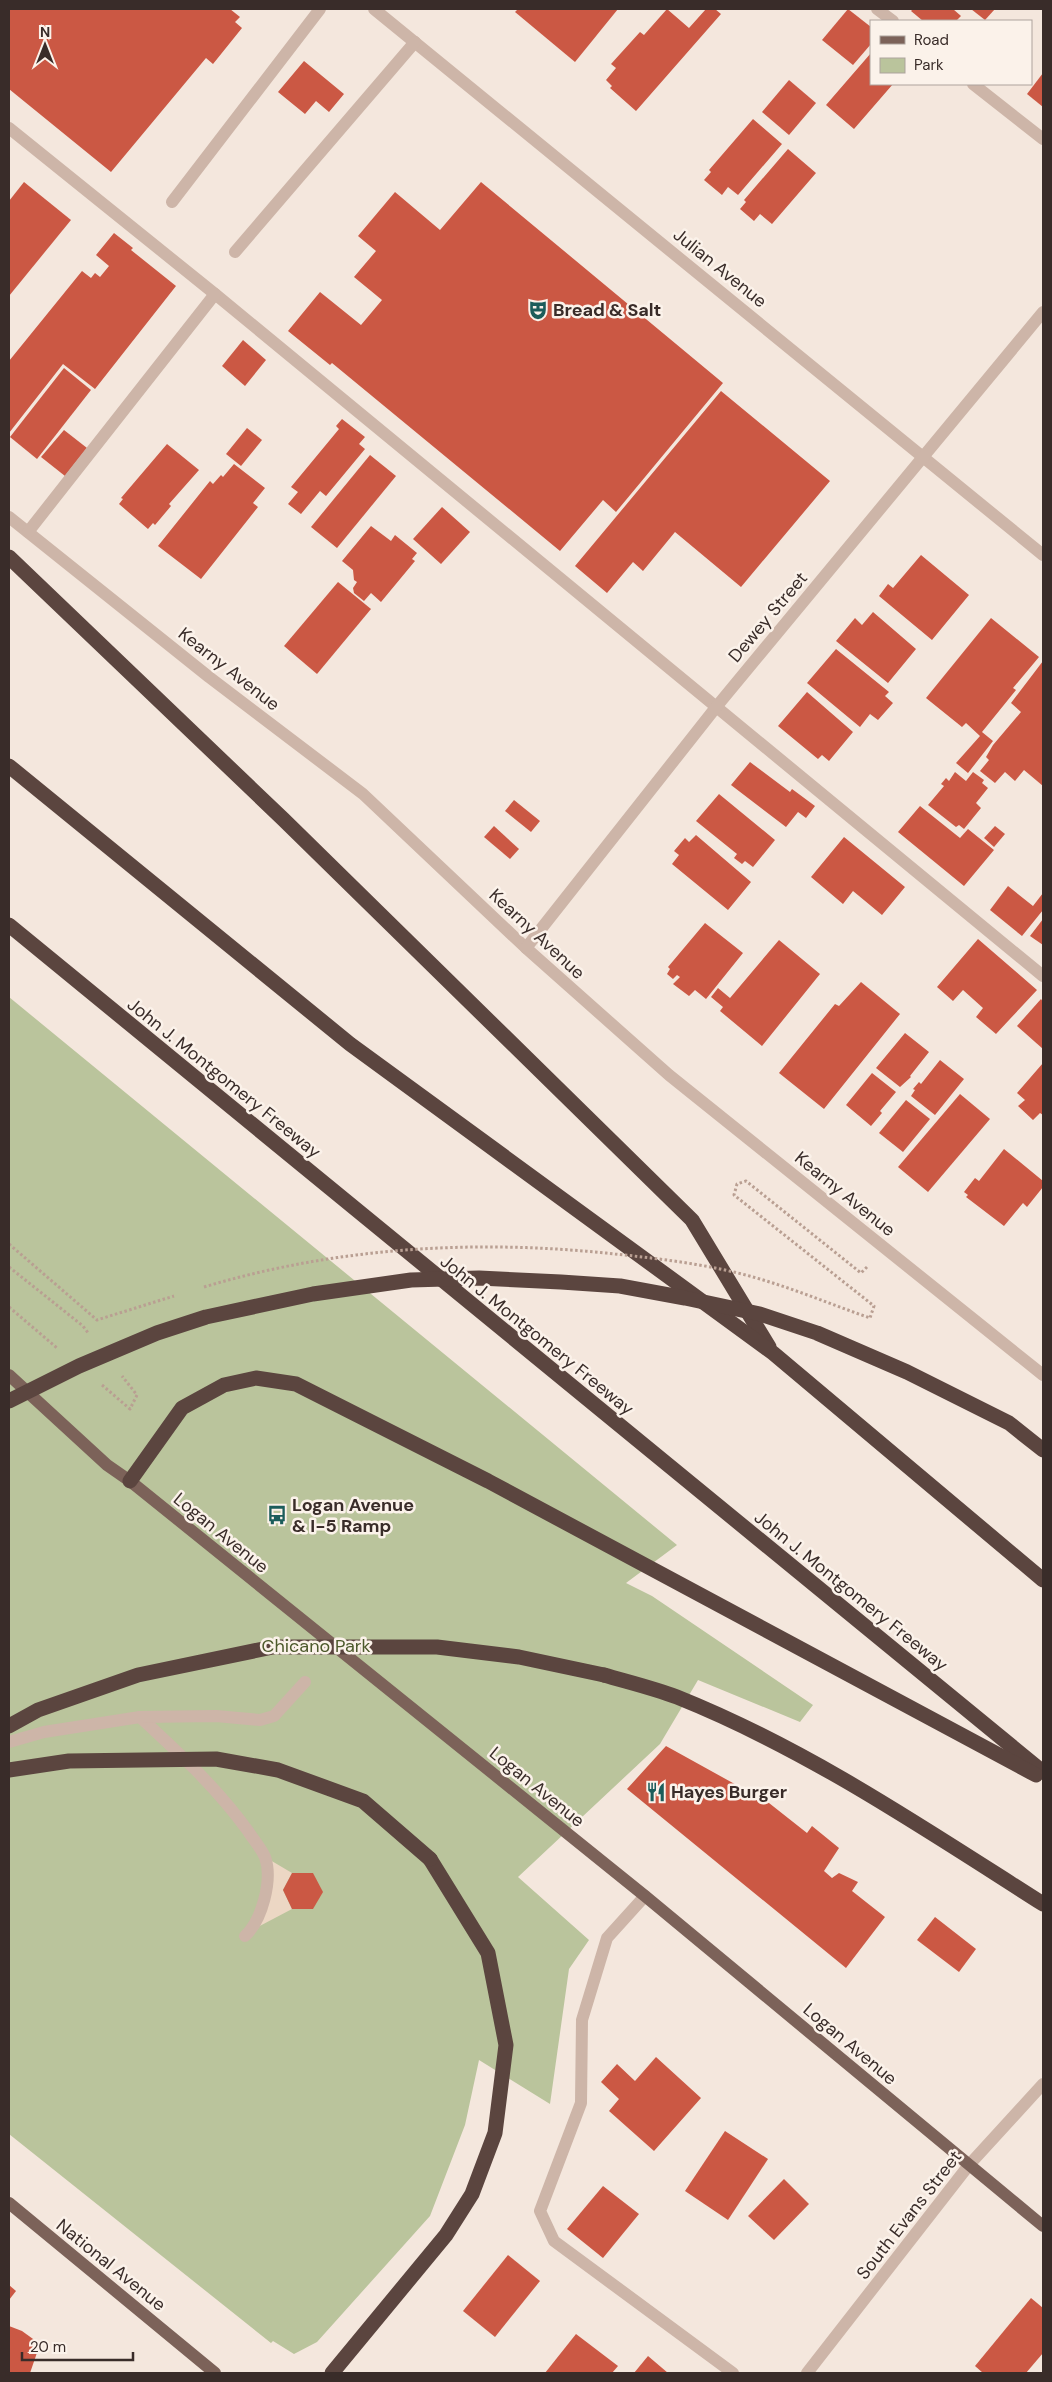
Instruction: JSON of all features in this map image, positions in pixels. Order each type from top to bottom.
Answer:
[{"type":"highway","points":[[9,557],[268,806],[692,1220],[772,1353]]},
{"type":"highway","points":[[9,766],[350,1044],[772,1353],[1043,1580]]},
{"type":"highway","name":"John J. Montgomery Freeway","points":[[9,925],[1043,1772]]},
{"type":"highway","points":[[9,1401],[88,1362],[157,1332],[206,1316],[313,1294],[411,1280],[480,1278],[620,1286],[760,1314],[817,1332],[907,1372],[1010,1423],[1043,1450]]},
{"type":"highway","points":[[130,1481],[182,1408],[224,1385],[256,1378],[296,1384],[488,1481],[1043,1779]]},
{"type":"highway","points":[[9,1726],[38,1710],[138,1675],[273,1647],[437,1647],[520,1657],[604,1676],[675,1696],[790,1749],[919,1825],[1043,1904]]},
{"type":"highway","points":[[9,1770],[69,1762],[216,1759],[278,1770],[363,1801],[430,1859],[488,1953],[506,2045],[495,2133],[472,2194],[446,2235],[332,2373]]},
{"type":"main road","name":"Logan Avenue","points":[[9,1375],[107,1465],[130,1481],[645,1896],[1043,2226]]},
{"type":"main road","name":"National Avenue","points":[[9,2203],[215,2373]]},
{"type":"street","points":[[172,202],[320,9]]},
{"type":"street","name":"Julian Avenue","points":[[374,9],[1043,555]]},
{"type":"street","points":[[877,9],[892,20]]},
{"type":"street","points":[[235,252],[415,42]]},
{"type":"street","points":[[974,85],[1043,138]]},
{"type":"street","points":[[9,128],[215,294],[1043,976]]},
{"type":"street","points":[[28,532],[215,294]]},
{"type":"street","name":"Dewey Street","points":[[526,948],[717,706],[925,457],[1043,312]]},
{"type":"street","name":"Kearny Avenue","points":[[9,517],[209,677],[363,794],[526,948],[669,1075],[1043,1375]]},
{"type":"street","points":[[9,1742],[44,1732],[140,1717],[216,1716],[260,1720],[274,1716],[305,1682]]},
{"type":"street","points":[[140,1717],[202,1774],[235,1814],[265,1857],[267,1880],[261,1908],[250,1931],[245,1936]]},
{"type":"street","points":[[645,1896],[607,1938],[582,2020],[581,2102],[540,2211],[554,2242],[733,2373]]},
{"type":"street","name":"South Evans Street","points":[[807,2373],[970,2165],[1043,2084]]},
{"type":"path","points":[[870,1318],[874,1306],[734,1196],[737,1184],[746,1181],[861,1273],[884,1248]]},
{"type":"path","points":[[9,1267],[83,1326]]},
{"type":"green space","name":"Chicano Park","points":[[9,997],[677,1545],[626,1583],[652,1596],[813,1705],[800,1722],[698,1680],[660,1744],[518,1877],[589,1940],[569,1969],[550,2104],[479,2060],[465,2125],[430,2216],[317,2342],[294,2354],[273,2341],[271,2343],[9,2134]]},
{"type":"shaded area","points":[[265,1857],[292,1873],[283,1890],[292,1909],[250,1931],[261,1908]]},
{"type":"building","points":[[9,9],[230,9],[240,17],[235,22],[242,28],[213,64],[206,58],[111,172],[9,89]]},
{"type":"building","points":[[518,9],[618,9],[575,62],[515,12]]},
{"type":"building","points":[[667,9],[689,28],[706,9],[715,9],[721,14],[636,111],[610,88],[612,86],[606,80],[616,68],[611,64],[640,32],[644,35]]},
{"type":"building","points":[[848,9],[870,26],[870,45],[853,65],[822,40]]},
{"type":"building","points":[[913,9],[953,9],[961,16],[957,20],[922,20],[911,11]]},
{"type":"building","points":[[971,9],[995,9],[985,20]]},
{"type":"building","points":[[870,54],[870,85],[892,85],[854,129],[826,105]]},
{"type":"building","points":[[304,61],[344,94],[329,112],[316,101],[305,114],[278,92]]},
{"type":"building","points":[[1043,73],[1043,107],[1027,94]]},
{"type":"building","points":[[789,80],[816,103],[789,135],[762,112]]},
{"type":"building","points":[[753,119],[782,144],[738,195],[728,187],[722,195],[704,180],[711,172],[709,170]]},
{"type":"building","points":[[788,149],[816,173],[772,224],[760,214],[754,221],[740,209],[746,202],[744,200]]},
{"type":"building","points":[[24,182],[71,220],[9,296],[9,201]]},
{"type":"building","points":[[481,182],[723,383],[616,512],[603,500],[560,551],[332,363],[330,365],[288,331],[320,292],[361,325],[382,300],[354,277],[376,251],[358,236],[395,192],[440,230]]},
{"type":"building","points":[[114,233],[133,248],[131,250],[176,286],[95,389],[63,364],[9,433],[9,361],[82,271],[91,278],[95,273],[100,277],[109,266],[96,255]]},
{"type":"building","points":[[243,340],[266,360],[245,386],[222,366]]},
{"type":"building","points":[[64,368],[91,390],[37,459],[10,437]]},
{"type":"building","points":[[721,391],[830,481],[741,587],[675,532],[643,571],[633,562],[607,593],[575,566]]},
{"type":"building","points":[[342,419],[365,437],[359,444],[365,449],[326,496],[320,491],[301,514],[288,504],[298,492],[291,487],[339,429],[336,426]]},
{"type":"building","points":[[247,428],[262,440],[241,466],[226,454]]},
{"type":"building","points":[[64,430],[87,448],[65,476],[41,457]]},
{"type":"building","points":[[167,444],[199,470],[169,504],[171,506],[155,525],[153,523],[148,529],[119,504],[123,499],[121,498]]},
{"type":"building","points":[[370,455],[396,476],[337,548],[311,527]]},
{"type":"building","points":[[234,464],[265,488],[253,503],[258,507],[201,579],[158,546],[210,481],[213,484],[221,475],[223,477]]},
{"type":"building","points":[[442,507],[470,532],[441,564],[413,539]]},
{"type":"building","points":[[371,526],[391,541],[395,535],[417,553],[412,559],[415,561],[381,602],[371,593],[364,601],[354,593],[353,588],[357,582],[354,580],[353,570],[342,561]]},
{"type":"building","points":[[921,555],[969,595],[932,640],[879,596],[888,584],[893,588]]},
{"type":"building","points":[[338,582],[371,609],[317,674],[284,646]]},
{"type":"building","points":[[873,612],[916,649],[888,683],[836,641],[855,618],[862,625]]},
{"type":"building","points":[[991,618],[1039,657],[1013,688],[1016,690],[982,732],[993,741],[968,773],[956,763],[980,736],[966,723],[962,727],[926,698]]},
{"type":"building","points":[[836,649],[889,692],[885,696],[893,703],[878,720],[870,714],[860,727],[807,683]]},
{"type":"building","points":[[1043,661],[1043,786],[1024,770],[1015,781],[1005,772],[995,783],[980,771],[989,760],[986,757],[993,745],[1021,712],[1011,703]]},
{"type":"building","points":[[807,692],[853,732],[829,761],[822,755],[818,759],[778,726]]},
{"type":"building","points":[[750,762],[790,792],[792,789],[815,806],[806,818],[798,812],[786,827],[731,785]]},
{"type":"building","points":[[955,772],[966,781],[973,772],[984,780],[982,783],[988,788],[976,803],[981,808],[964,829],[959,825],[956,827],[928,805],[944,786],[941,784],[946,778],[949,781]]},
{"type":"building","points":[[719,794],[775,840],[753,867],[745,861],[742,864],[734,858],[737,854],[696,821]]},
{"type":"building","points":[[514,800],[540,821],[531,832],[505,811]]},
{"type":"building","points":[[920,806],[960,838],[968,829],[994,850],[964,886],[898,832]]},
{"type":"building","points":[[494,826],[519,849],[510,859],[484,837]]},
{"type":"building","points":[[995,826],[1005,834],[994,847],[984,838]]},
{"type":"building","points":[[696,835],[751,882],[728,910],[672,864],[679,855],[674,851],[685,838],[689,842]]},
{"type":"building","points":[[844,837],[905,887],[882,915],[853,891],[843,904],[811,877]]},
{"type":"building","points":[[1008,886],[1033,906],[1043,893],[1043,910],[1022,936],[990,910]]},
{"type":"building","points":[[1043,919],[1043,945],[1030,936]]},
{"type":"building","points":[[705,923],[743,953],[706,999],[695,990],[689,996],[673,984],[680,977],[677,975],[673,979],[667,974],[670,969],[668,967]]},
{"type":"building","points":[[978,939],[1037,990],[996,1034],[976,1017],[983,1008],[963,990],[953,1001],[937,987]]},
{"type":"building","points":[[779,940],[820,974],[762,1046],[720,1011],[723,1007],[711,997],[718,988],[730,998]]},
{"type":"building","points":[[861,982],[900,1014],[824,1109],[779,1073],[835,1004],[839,1006]]},
{"type":"building","points":[[1041,999],[1043,1002],[1043,1049],[1017,1026]]},
{"type":"building","points":[[905,1033],[929,1052],[911,1077],[900,1087],[876,1068]]},
{"type":"building","points":[[940,1060],[964,1079],[935,1115],[911,1096],[915,1090],[913,1089],[919,1082],[921,1084]]},
{"type":"building","points":[[1043,1063],[1043,1115],[1040,1113],[1033,1120],[1018,1106],[1025,1100],[1017,1093]]},
{"type":"building","points":[[872,1073],[896,1092],[880,1111],[882,1113],[871,1126],[846,1105]]},
{"type":"building","points":[[960,1094],[990,1119],[928,1192],[898,1167]]},
{"type":"building","points":[[906,1100],[930,1119],[903,1152],[879,1133]]},
{"type":"building","points":[[1004,1149],[1043,1181],[1043,1187],[1027,1207],[1023,1203],[1004,1226],[966,1197],[968,1195],[964,1192],[975,1178],[979,1181]]},
{"type":"building","points":[[666,1746],[769,1803],[807,1833],[812,1826],[839,1848],[824,1871],[832,1878],[839,1873],[858,1882],[852,1891],[885,1917],[846,1968],[627,1789]]},
{"type":"building","points":[[292,1873],[313,1873],[323,1892],[313,1909],[292,1909],[283,1890]]},
{"type":"building","points":[[935,1917],[976,1949],[959,1972],[917,1940]]},
{"type":"building","points":[[656,2057],[701,2098],[654,2151],[609,2111],[619,2099],[601,2082],[617,2064],[635,2081]]},
{"type":"building","points":[[725,2131],[768,2159],[728,2220],[685,2191]]},
{"type":"building","points":[[784,2179],[809,2204],[774,2240],[748,2216]]},
{"type":"building","points":[[603,2186],[639,2214],[603,2258],[567,2229]]},
{"type":"building","points":[[508,2255],[540,2281],[495,2337],[463,2311]]},
{"type":"building","points":[[9,2285],[16,2291],[9,2300]]},
{"type":"building","points":[[1031,2298],[1043,2308],[1043,2353],[1026,2373],[983,2373],[975,2366]]},
{"type":"building","points":[[9,2326],[22,2331],[40,2344],[30,2373],[9,2373]]},
{"type":"building","points":[[576,2334],[618,2366],[612,2373],[545,2373]]},
{"type":"building","points":[[648,2356],[668,2373],[634,2373]]},
{"type":"place","name":"Bread & Salt","points":[[538,310]]},
{"type":"place","name":"Logan Avenue & I-5 Ramp","points":[[277,1515]]},
{"type":"place","name":"Hayes Burger","points":[[656,1792]]}]
